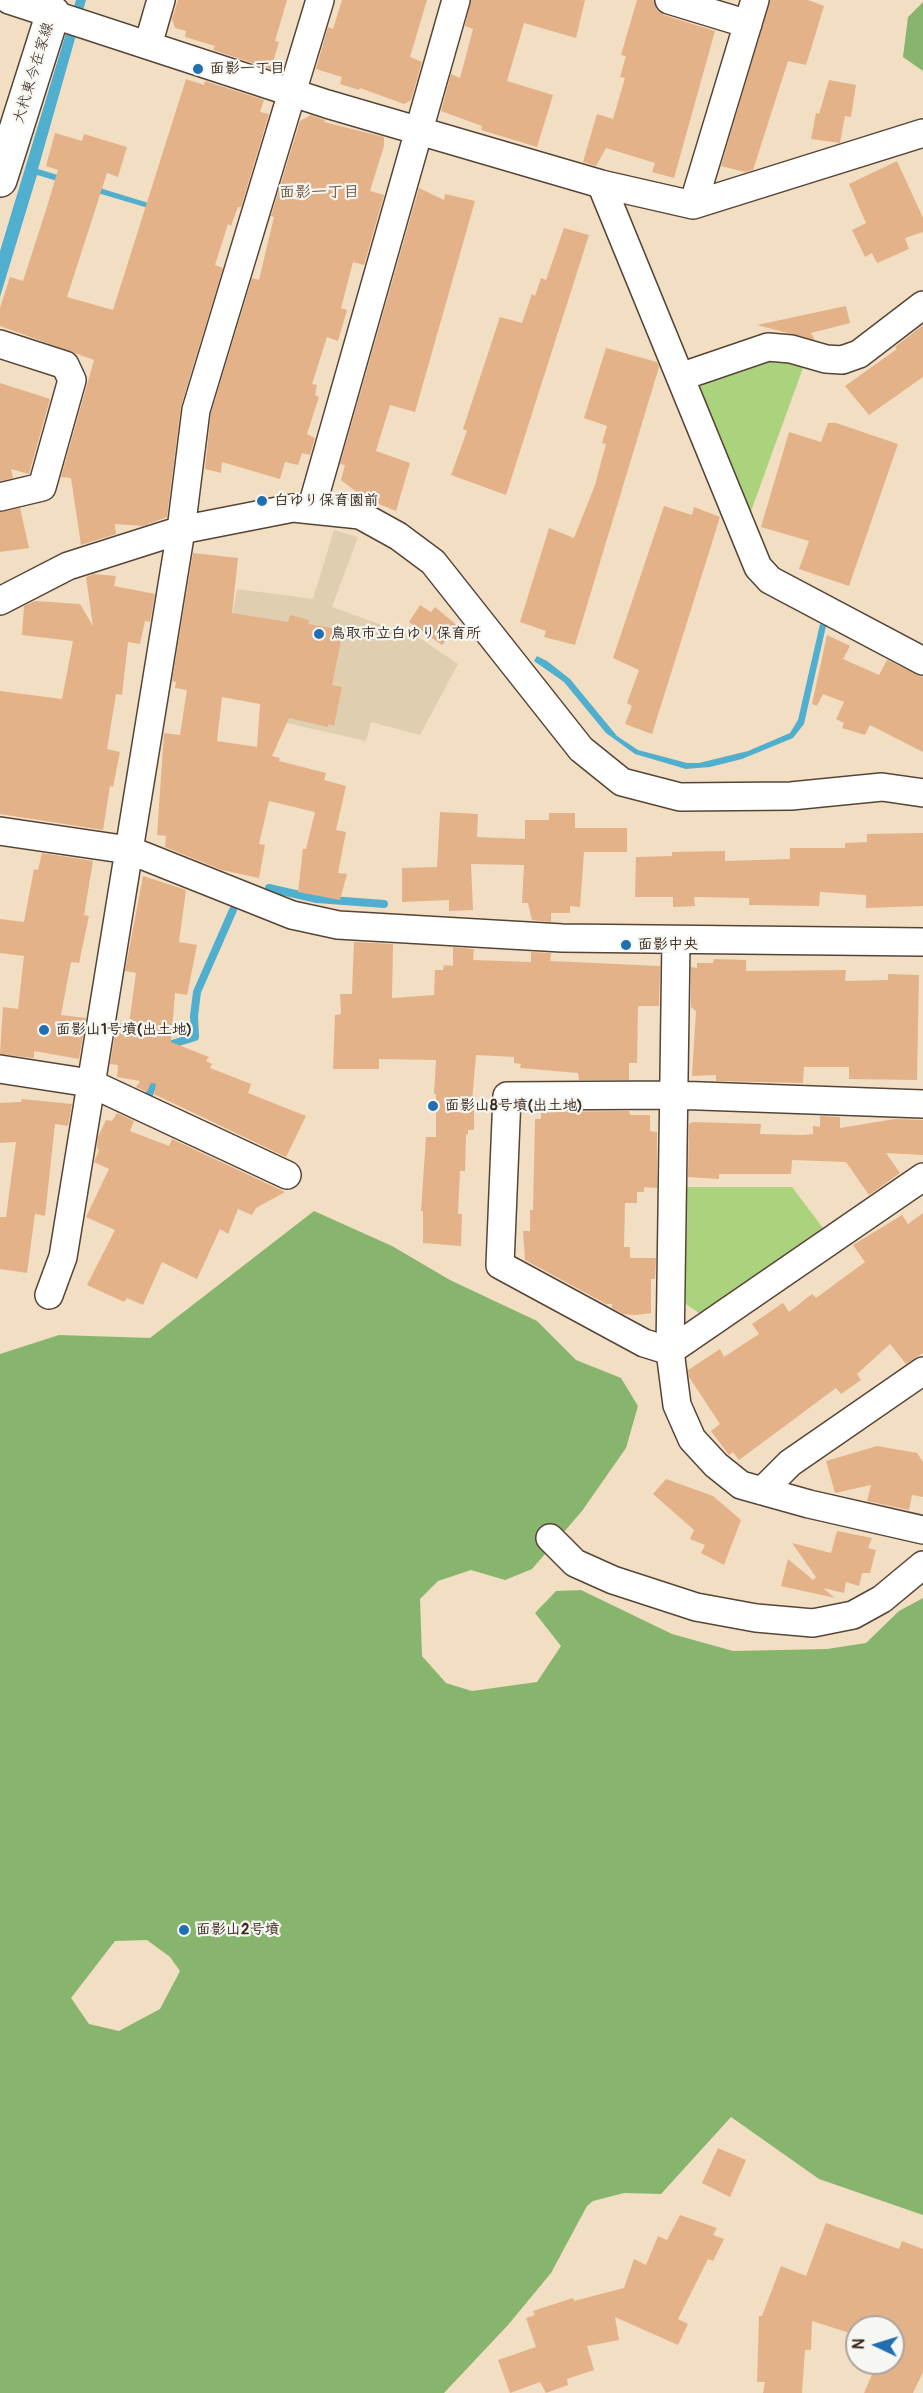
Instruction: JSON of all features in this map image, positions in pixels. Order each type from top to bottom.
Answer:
[{"type":"street","points":[[9,0],[55,6],[148,45],[418,132],[600,184],[693,205],[923,133]]},
{"type":"street","points":[[148,45],[161,0]]},
{"type":"street","points":[[49,1295],[63,1257],[181,530],[196,410],[320,0]]},
{"type":"street","points":[[311,510],[456,0]]},
{"type":"street","points":[[669,0],[751,12],[693,205]]},
{"type":"street","name":"大杙東今在家線","points":[[0,180],[5,147],[55,6]]},
{"type":"street","points":[[600,184],[758,567],[770,580],[923,661]]},
{"type":"street","points":[[680,377],[768,346],[791,349],[826,359],[842,360],[859,354],[923,305]]},
{"type":"street","points":[[0,344],[65,365],[72,380],[42,487],[0,497]]},
{"type":"street","points":[[0,601],[68,566],[181,530],[283,510],[311,510],[360,515],[398,536],[433,562],[581,749],[622,782],[680,797],[791,796],[882,787],[923,793]]},
{"type":"street","points":[[0,831],[129,850],[292,915],[338,925],[562,938],[923,942]]},
{"type":"street","points":[[676,940],[670,1351],[677,1406],[692,1439],[716,1465],[741,1485],[923,1530]]},
{"type":"street","points":[[0,1069],[90,1083],[287,1175]]},
{"type":"street","points":[[670,1351],[644,1343],[500,1265],[507,1096],[673,1095],[923,1104]]},
{"type":"street","points":[[670,1351],[923,1177]]},
{"type":"street","points":[[762,1491],[790,1463],[923,1371]]},
{"type":"street","points":[[550,1538],[575,1563],[613,1580],[696,1607],[756,1618],[813,1623],[853,1615],[882,1599],[923,1565]]},
{"type":"shaded area","name":"鳥取市立白ゆり保育所","points":[[334,530],[358,537],[332,607],[421,639],[458,664],[420,735],[371,722],[366,741],[278,721],[223,669],[237,589],[313,599]]},
{"type":"green space","points":[[923,2],[923,71],[903,57],[908,17]]},
{"type":"green space","points":[[757,357],[804,365],[750,514],[699,391],[706,375]]},
{"type":"green space","points":[[684,1187],[792,1187],[826,1232],[710,1312],[699,1313],[687,1305],[682,1295]]},
{"type":"green space","points":[[314,1211],[392,1246],[450,1280],[537,1321],[576,1360],[621,1378],[638,1406],[626,1448],[582,1511],[532,1569],[505,1580],[471,1570],[438,1581],[420,1599],[422,1656],[446,1683],[472,1691],[537,1682],[561,1646],[535,1613],[556,1591],[581,1590],[672,1634],[733,1651],[827,1649],[866,1643],[899,1611],[923,1598],[923,2215],[819,2179],[731,2117],[661,2194],[624,2193],[593,2201],[587,2206],[551,2273],[508,2325],[444,2393],[0,2393],[0,1354],[59,1335],[150,1338]],"holes":[[[147,1940],[170,1957],[180,1971],[160,2009],[119,2031],[89,2024],[71,1998],[115,1941]]]},
{"type":"water","points":[[76,0],[86,0],[38,169],[194,217],[192,221],[37,175],[0,297],[0,251]]},
{"type":"water","points":[[820,624],[826,626],[804,724],[793,738],[742,759],[710,767],[686,769],[635,754],[606,733],[564,682],[534,661],[537,656],[547,661],[570,679],[617,736],[638,750],[687,763],[699,763],[748,751],[790,733],[798,720]]},
{"type":"building","points":[[178,0],[287,0],[275,41],[279,42],[271,69],[213,50],[215,46],[185,37],[186,31],[175,28],[172,19]]},
{"type":"building","points":[[342,0],[427,0],[410,57],[422,62],[411,100],[404,104],[360,88],[359,90],[340,84],[342,77],[316,69],[328,27],[333,29]]},
{"type":"building","points":[[471,0],[585,0],[576,38],[524,23],[507,81],[553,95],[537,147],[481,130],[482,126],[441,111],[451,74],[460,78],[473,29],[465,26]]},
{"type":"building","points":[[637,0],[654,0],[657,10],[664,15],[715,31],[674,178],[652,172],[655,163],[606,148],[596,166],[583,162],[597,114],[613,119],[625,78],[620,77],[626,56],[621,55]]},
{"type":"building","points":[[770,0],[808,0],[824,6],[806,65],[788,61],[753,170],[745,172],[721,166]]},
{"type":"building","points":[[186,79],[204,85],[205,81],[264,100],[260,112],[269,114],[241,207],[238,207],[231,226],[228,224],[215,265],[223,268],[181,406],[167,517],[143,526],[115,524],[116,534],[81,545],[71,478],[61,477],[94,360],[0,326],[0,308],[10,277],[23,281],[46,210],[58,170],[46,166],[55,133],[82,141],[84,134],[127,147],[118,177],[107,173],[67,297],[113,310]]},
{"type":"building","points":[[829,80],[856,85],[851,117],[845,116],[840,143],[811,139],[816,113],[819,114]]},
{"type":"building","points":[[311,115],[325,120],[324,122],[384,137],[384,146],[370,191],[384,195],[364,265],[353,262],[341,308],[347,310],[338,341],[327,337],[312,384],[317,385],[315,395],[319,397],[307,434],[315,438],[310,455],[302,453],[298,465],[285,462],[280,479],[222,462],[221,473],[205,469],[211,413],[252,278],[259,280],[274,217],[271,216],[300,121]]},
{"type":"building","points":[[897,161],[923,218],[923,232],[905,238],[909,249],[877,263],[872,253],[865,257],[852,230],[866,223],[849,184]]},
{"type":"building","points":[[419,188],[444,200],[445,194],[475,201],[415,412],[390,405],[376,451],[410,463],[396,511],[364,498],[341,480],[345,465],[340,464]]},
{"type":"building","points":[[564,228],[589,235],[506,495],[451,475],[467,431],[463,429],[500,317],[522,323],[532,294],[535,296],[541,278],[546,280]]},
{"type":"building","points":[[846,306],[850,323],[811,333],[815,340],[757,325]]},
{"type":"building","points":[[923,325],[923,377],[869,415],[845,386],[897,349],[895,347]]},
{"type":"building","points":[[606,348],[657,362],[659,367],[575,645],[544,637],[546,631],[520,622],[549,528],[574,538],[595,485],[606,444],[602,443],[607,426],[584,418]]},
{"type":"building","points":[[0,383],[50,399],[29,474],[11,469],[13,478],[0,481]]},
{"type":"building","points":[[828,423],[836,423],[898,444],[849,586],[799,569],[809,541],[761,527],[789,432],[821,442]]},
{"type":"building","points":[[664,506],[692,515],[694,507],[720,517],[652,734],[625,724],[632,706],[627,703],[639,670],[613,658]]},
{"type":"building","points":[[20,508],[29,548],[0,552],[0,512]]},
{"type":"building","points":[[193,553],[238,558],[232,613],[288,622],[290,615],[309,620],[308,624],[343,630],[332,685],[342,687],[334,726],[328,724],[328,727],[289,718],[272,756],[280,758],[279,761],[326,773],[324,780],[346,786],[336,830],[346,832],[338,873],[347,874],[340,900],[298,892],[303,849],[306,849],[315,812],[269,801],[259,844],[265,845],[259,878],[222,870],[165,847],[166,836],[157,835],[164,733],[180,735],[187,690],[175,688],[176,682],[172,681]],"holes":[[[222,697],[260,704],[257,747],[217,741]]]},
{"type":"building","points":[[94,574],[116,576],[114,586],[155,594],[150,622],[145,621],[140,644],[128,642],[122,695],[116,694],[107,749],[120,752],[113,787],[110,786],[103,830],[0,814],[0,691],[62,699],[73,641],[22,635],[24,606],[35,601],[80,604],[93,626],[86,577]]},
{"type":"building","points":[[420,605],[431,612],[435,607],[459,627],[442,645],[409,622]]},
{"type":"building","points":[[827,635],[850,646],[843,659],[879,675],[887,660],[923,677],[923,752],[870,725],[865,735],[842,728],[844,723],[836,719],[844,702],[823,694],[817,706],[812,704]]},
{"type":"building","points":[[440,812],[478,814],[477,837],[525,839],[525,820],[549,820],[549,813],[575,813],[575,828],[627,828],[627,852],[584,852],[580,907],[570,906],[570,913],[551,913],[551,922],[532,920],[528,903],[522,903],[524,865],[471,864],[473,910],[449,911],[449,900],[402,902],[402,868],[437,867]]},
{"type":"building","points":[[923,833],[923,906],[866,908],[866,895],[820,892],[819,906],[749,905],[749,898],[694,897],[695,906],[673,907],[673,897],[635,897],[636,857],[672,856],[672,852],[725,851],[725,861],[790,859],[790,848],[845,848],[845,843],[867,842],[867,834]]},
{"type":"building","points":[[42,853],[93,861],[84,915],[89,916],[79,963],[71,962],[61,1015],[86,1018],[79,1059],[34,1051],[34,1058],[0,1054],[3,1007],[18,1009],[24,956],[0,953],[0,919],[24,922],[34,869],[38,870]]},
{"type":"building","points":[[143,876],[186,890],[179,942],[197,945],[187,995],[175,993],[171,1042],[209,1057],[206,1061],[212,1064],[210,1068],[251,1084],[248,1093],[306,1116],[286,1157],[154,1094],[156,1084],[151,1083],[147,1092],[136,1087],[140,1081],[117,1077],[118,1065],[110,1064],[117,1023],[129,1024],[136,973],[125,971]]},
{"type":"building","points":[[354,942],[393,944],[392,998],[434,995],[435,970],[443,970],[444,965],[453,966],[453,947],[474,949],[473,960],[531,962],[531,952],[551,953],[550,961],[660,966],[659,1006],[638,1006],[637,1063],[629,1063],[629,1080],[579,1080],[578,1073],[520,1068],[521,1064],[514,1063],[514,1057],[476,1055],[472,1102],[474,1103],[474,1130],[468,1130],[468,1135],[466,1134],[465,1171],[460,1171],[458,1214],[462,1214],[461,1246],[423,1243],[423,1211],[421,1211],[426,1137],[436,1137],[436,1094],[434,1094],[436,1060],[379,1059],[379,1069],[333,1069],[335,1015],[341,1014],[340,994],[352,994]]},
{"type":"building","points":[[714,959],[746,960],[746,971],[846,970],[845,981],[888,980],[888,974],[919,975],[917,1080],[849,1079],[849,1067],[804,1067],[803,1083],[716,1081],[716,1075],[692,1076],[696,1011],[691,1007],[691,967],[697,968],[697,963],[713,963]]},
{"type":"building","points":[[22,1099],[72,1104],[68,1126],[55,1124],[45,1216],[35,1214],[27,1273],[0,1269],[0,1217],[6,1217],[16,1142],[0,1143],[0,1103],[21,1102]]},
{"type":"building","points":[[629,1111],[630,1115],[650,1115],[650,1131],[657,1132],[657,1188],[644,1187],[644,1192],[637,1192],[637,1203],[625,1203],[624,1247],[630,1247],[630,1258],[656,1258],[655,1279],[651,1279],[651,1313],[636,1315],[623,1314],[612,1308],[612,1304],[606,1304],[525,1260],[523,1231],[530,1231],[530,1210],[533,1210],[535,1119],[541,1119],[541,1112]]},
{"type":"building","points":[[117,1113],[134,1121],[130,1131],[169,1146],[172,1139],[285,1192],[256,1208],[252,1215],[238,1209],[228,1234],[220,1229],[197,1279],[162,1262],[143,1305],[127,1298],[124,1302],[87,1285],[115,1230],[86,1217],[109,1169],[94,1162],[99,1150],[97,1148],[98,1137],[106,1120],[112,1121]]},
{"type":"building","points":[[820,1116],[840,1117],[840,1128],[895,1119],[923,1120],[923,1155],[886,1153],[900,1173],[869,1195],[846,1162],[792,1160],[791,1174],[719,1174],[719,1179],[688,1177],[689,1124],[692,1122],[761,1124],[760,1134],[803,1135],[813,1134],[813,1126],[820,1127]]},
{"type":"building","points":[[923,1213],[923,1353],[906,1364],[890,1344],[857,1374],[861,1380],[841,1394],[836,1388],[739,1460],[733,1452],[729,1455],[711,1431],[720,1424],[689,1377],[688,1370],[720,1349],[724,1357],[759,1334],[752,1324],[783,1303],[789,1312],[812,1294],[816,1298],[865,1262],[853,1245],[902,1215],[908,1224]]},
{"type":"building","points":[[877,1446],[917,1453],[923,1462],[923,1497],[912,1495],[909,1510],[867,1501],[871,1485],[835,1493],[826,1461]]},
{"type":"building","points":[[666,1479],[713,1496],[741,1520],[724,1565],[701,1553],[705,1545],[690,1539],[694,1530],[653,1494]]},
{"type":"building","points":[[837,1531],[872,1538],[868,1548],[876,1550],[870,1573],[862,1573],[859,1586],[846,1582],[844,1593],[823,1588],[835,1598],[781,1586],[788,1559],[813,1580],[816,1577],[792,1543],[831,1553]]},
{"type":"building","points":[[718,2148],[746,2160],[730,2197],[702,2183]]},
{"type":"building","points":[[680,2215],[717,2228],[713,2235],[724,2239],[713,2261],[708,2259],[678,2319],[688,2324],[678,2345],[615,2317],[619,2340],[587,2346],[594,2370],[567,2379],[568,2385],[546,2393],[540,2382],[510,2393],[498,2360],[536,2347],[526,2318],[535,2315],[533,2311],[573,2298],[574,2301],[624,2288],[634,2259],[646,2265],[658,2236],[667,2240]]},
{"type":"building","points":[[826,2223],[899,2249],[902,2241],[923,2249],[923,2372],[913,2393],[864,2393],[872,2375],[905,2375],[905,2315],[845,2315],[845,2332],[812,2321],[811,2350],[805,2350],[802,2393],[763,2393],[765,2382],[757,2382],[759,2316],[762,2316],[781,2266],[806,2276]]},
{"type":"waterway","points":[[269,888],[317,899],[384,904]]},
{"type":"waterway","points":[[168,1049],[169,1045],[195,1037],[194,1016],[197,992],[233,910]]},
{"type":"waterway","points":[[148,1097],[156,1076]]},
{"type":"place","name":"面影一丁目","points":[[198,69]]},
{"type":"place","name":"白ゆり保育園前","points":[[262,501]]},
{"type":"place","name":"鳥取市立白ゆり保育所","points":[[319,634]]},
{"type":"place","name":"面影中央","points":[[626,945]]},
{"type":"place","name":"面影山1号墳(出土地)","points":[[44,1030]]},
{"type":"place","name":"面影山8号墳(出土地)","points":[[433,1106]]},
{"type":"place","name":"面影山2号墳","points":[[184,1930]]},
{"type":"district","name":"面影一丁目","points":[[319,193]]}]
